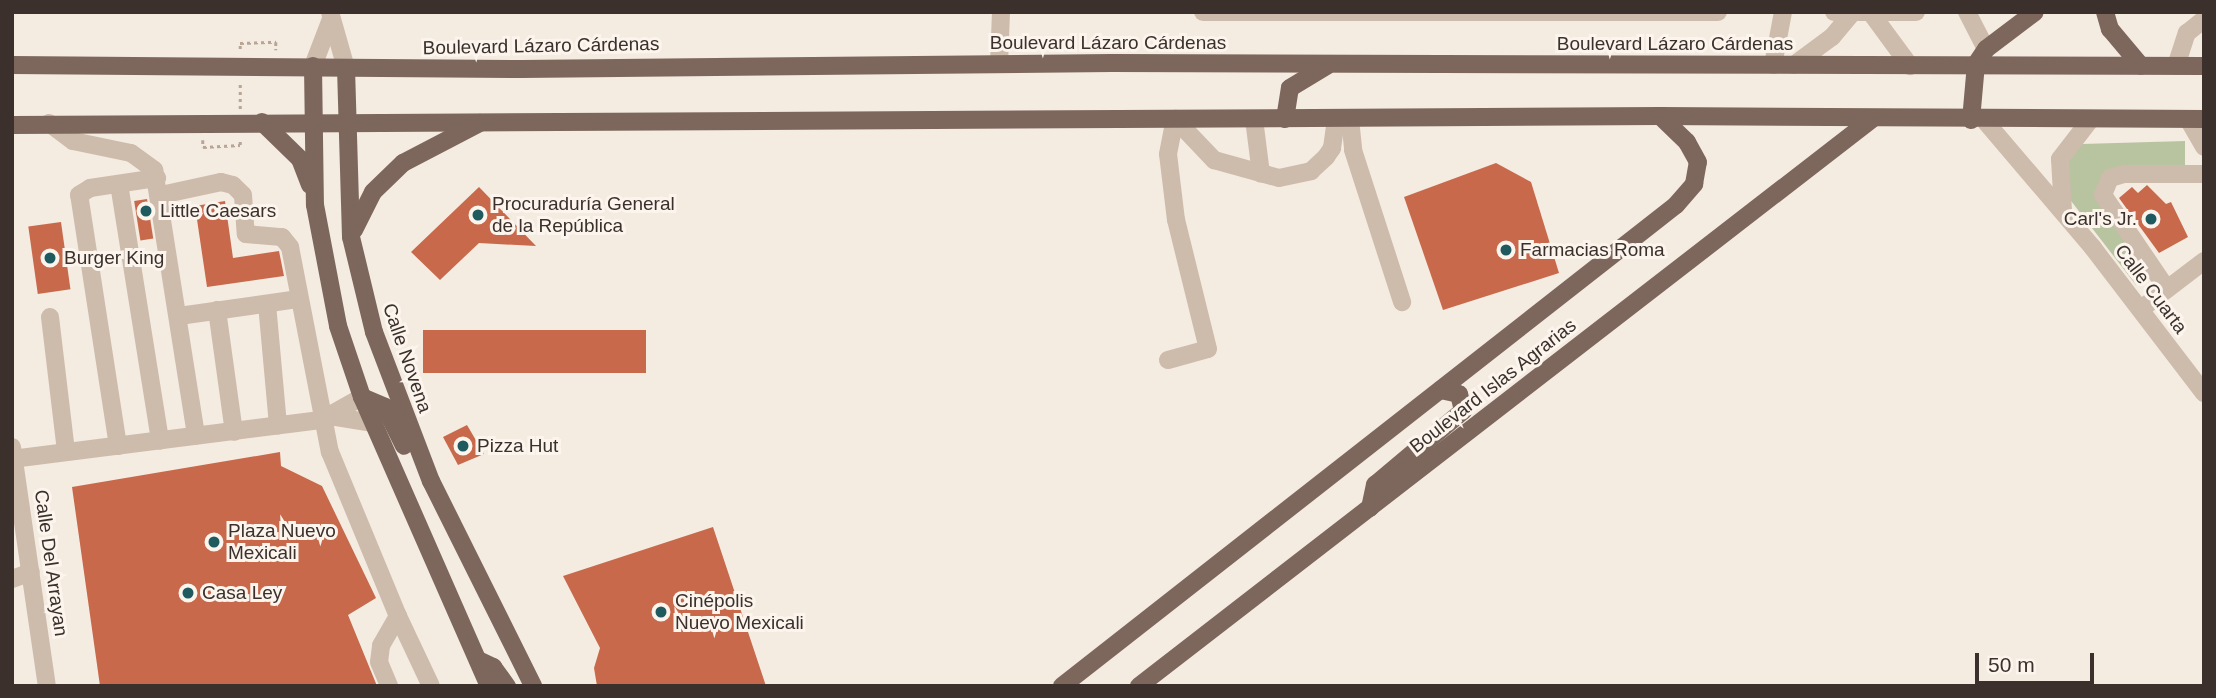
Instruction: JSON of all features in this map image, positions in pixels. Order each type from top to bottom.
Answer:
[{"type":"main road","points":[[1978,120],[1976,64],[1986,49],[2035,12]]},
{"type":"main road","points":[[2105,12],[2110,29],[2141,66]]},
{"type":"main road","name":"Boulevard Lázaro Cárdenas","points":[[12,65],[346,68],[1331,63],[2204,66]]},
{"type":"main road","points":[[1285,119],[1290,88],[1331,63]]},
{"type":"main road","name":"Calle Novena","points":[[313,66],[316,205],[330,294],[362,397],[489,686]]},
{"type":"main road","name":"Calle Novena","points":[[346,68],[351,237],[385,369],[431,481],[533,686]]},
{"type":"main road","points":[[16,128],[49,123],[347,120],[1660,116],[1978,120],[2196,119]]},
{"type":"main road","name":"Boulevard Islas Agrarias","points":[[1062,686],[1687,194],[1697,176],[1698,162],[1688,142],[1660,116]]},
{"type":"main road","name":"Boulevard Islas Agrarias","points":[[1139,686],[1872,119]]},
{"type":"main road","points":[[351,237],[362,208],[386,178],[424,150],[484,121]]},
{"type":"main road","points":[[262,122],[300,159],[316,205]]},
{"type":"main road","points":[[1370,508],[1375,485],[1463,411],[1459,394],[1440,390]]},
{"type":"main road","points":[[362,397],[385,407],[413,463],[431,481]]},
{"type":"main road","points":[[478,660],[493,667],[507,686]]},
{"type":"street","points":[[999,64],[1001,12]]},
{"type":"street","points":[[1203,12],[1718,12]]},
{"type":"street","points":[[1773,65],[1783,12]]},
{"type":"street","points":[[1834,12],[1916,12]]},
{"type":"street","points":[[1967,12],[1986,49]]},
{"type":"street","points":[[1794,65],[1832,37],[1852,13]]},
{"type":"street","points":[[1871,13],[1910,66]]},
{"type":"street","name":"Calle Novena","points":[[313,66],[330,16]]},
{"type":"street","name":"Calle Novena","points":[[330,16],[346,68]]},
{"type":"street","points":[[2176,66],[2187,33],[2204,19]]},
{"type":"street","points":[[1175,119],[1214,160],[1261,174],[1291,177],[1311,171],[1332,148],[1343,119]]},
{"type":"street","points":[[1168,360],[1208,349],[1176,220],[1168,154],[1175,119]]},
{"type":"street","points":[[1254,119],[1261,174]]},
{"type":"street","points":[[1343,119],[1402,302]]},
{"type":"street","points":[[2196,119],[2204,147]]},
{"type":"street","name":"Calle Cuarta","points":[[1978,120],[2063,211],[2204,393]]},
{"type":"street","points":[[2063,211],[2060,159],[2090,120]]},
{"type":"street","points":[[49,123],[73,141],[143,158],[159,187],[196,436]]},
{"type":"street","points":[[2167,289],[2103,195],[2110,177],[2124,174],[2204,174]]},
{"type":"street","points":[[118,446],[77,209],[79,195],[90,188],[119,184],[159,187],[220,182],[233,185],[243,195],[246,234],[282,237],[290,247],[326,418],[398,616],[432,686]]},
{"type":"street","points":[[119,184],[160,441]]},
{"type":"street","points":[[2141,309],[2204,261]]},
{"type":"street","points":[[179,316],[299,299]]},
{"type":"street","points":[[267,304],[278,426]]},
{"type":"street","points":[[217,310],[233,432]]},
{"type":"street","points":[[50,317],[66,452]]},
{"type":"street","points":[[326,418],[362,397]]},
{"type":"street","points":[[13,455],[118,446],[326,418],[373,423]]},
{"type":"street","name":"Calle Del Arrayan","points":[[13,455],[47,686]]},
{"type":"street","points":[[12,579],[31,572]]},
{"type":"street","points":[[389,686],[379,662],[381,646],[398,616]]},
{"type":"path","points":[[240,56],[240,43],[276,42]]},
{"type":"path","points":[[240,81],[240,120]]},
{"type":"path","points":[[203,147],[240,145],[240,132]]},
{"type":"green space","points":[[2185,141],[2185,167],[2106,172],[2096,193],[2151,272],[2136,285],[2068,197],[2066,162],[2082,144]]},
{"type":"building","points":[[1496,163],[1531,182],[1559,273],[1443,310],[1404,197]]},
{"type":"building","name":"Carl's Jr.","points":[[2147,185],[2166,204],[2171,202],[2188,237],[2159,253],[2119,198],[2132,187],[2138,193]]},
{"type":"building","name":"Procuraduría General de la República","points":[[479,187],[536,246],[479,243],[440,280],[411,252]]},
{"type":"building","name":"Little Caesars","points":[[147,199],[153,239],[140,241],[134,201]]},
{"type":"building","points":[[225,201],[233,258],[279,251],[284,276],[207,287],[195,206]]},
{"type":"building","name":"Burger King","points":[[61,222],[70,289],[38,294],[28,227]]},
{"type":"building","points":[[423,330],[646,330],[646,373],[423,373]]},
{"type":"building","name":"Pizza Hut","points":[[467,425],[484,454],[458,465],[443,437]]},
{"type":"building","name":"Plaza Nuevo Mexicali","points":[[280,452],[281,466],[322,486],[376,598],[348,615],[377,686],[100,686],[72,487]]},
{"type":"building","name":"Cinépolis Nuevo Mexicali","points":[[713,527],[766,686],[597,686],[594,668],[600,648],[563,576]]},
{"type":"place","name":"Little Caesars","points":[[146,211]]},
{"type":"place","name":"Procuraduría General de la República","points":[[478,215]]},
{"type":"place","name":"Carl's Jr.","points":[[2151,219]]},
{"type":"place","name":"Farmacias Roma","points":[[1506,250]]},
{"type":"place","name":"Burger King","points":[[50,258]]},
{"type":"place","name":"Pizza Hut","points":[[463,446]]},
{"type":"place","name":"Plaza Nuevo Mexicali","points":[[214,542]]},
{"type":"place","name":"Casa Ley","points":[[188,593]]},
{"type":"place","name":"Cinépolis Nuevo Mexicali","points":[[661,612]]}]
